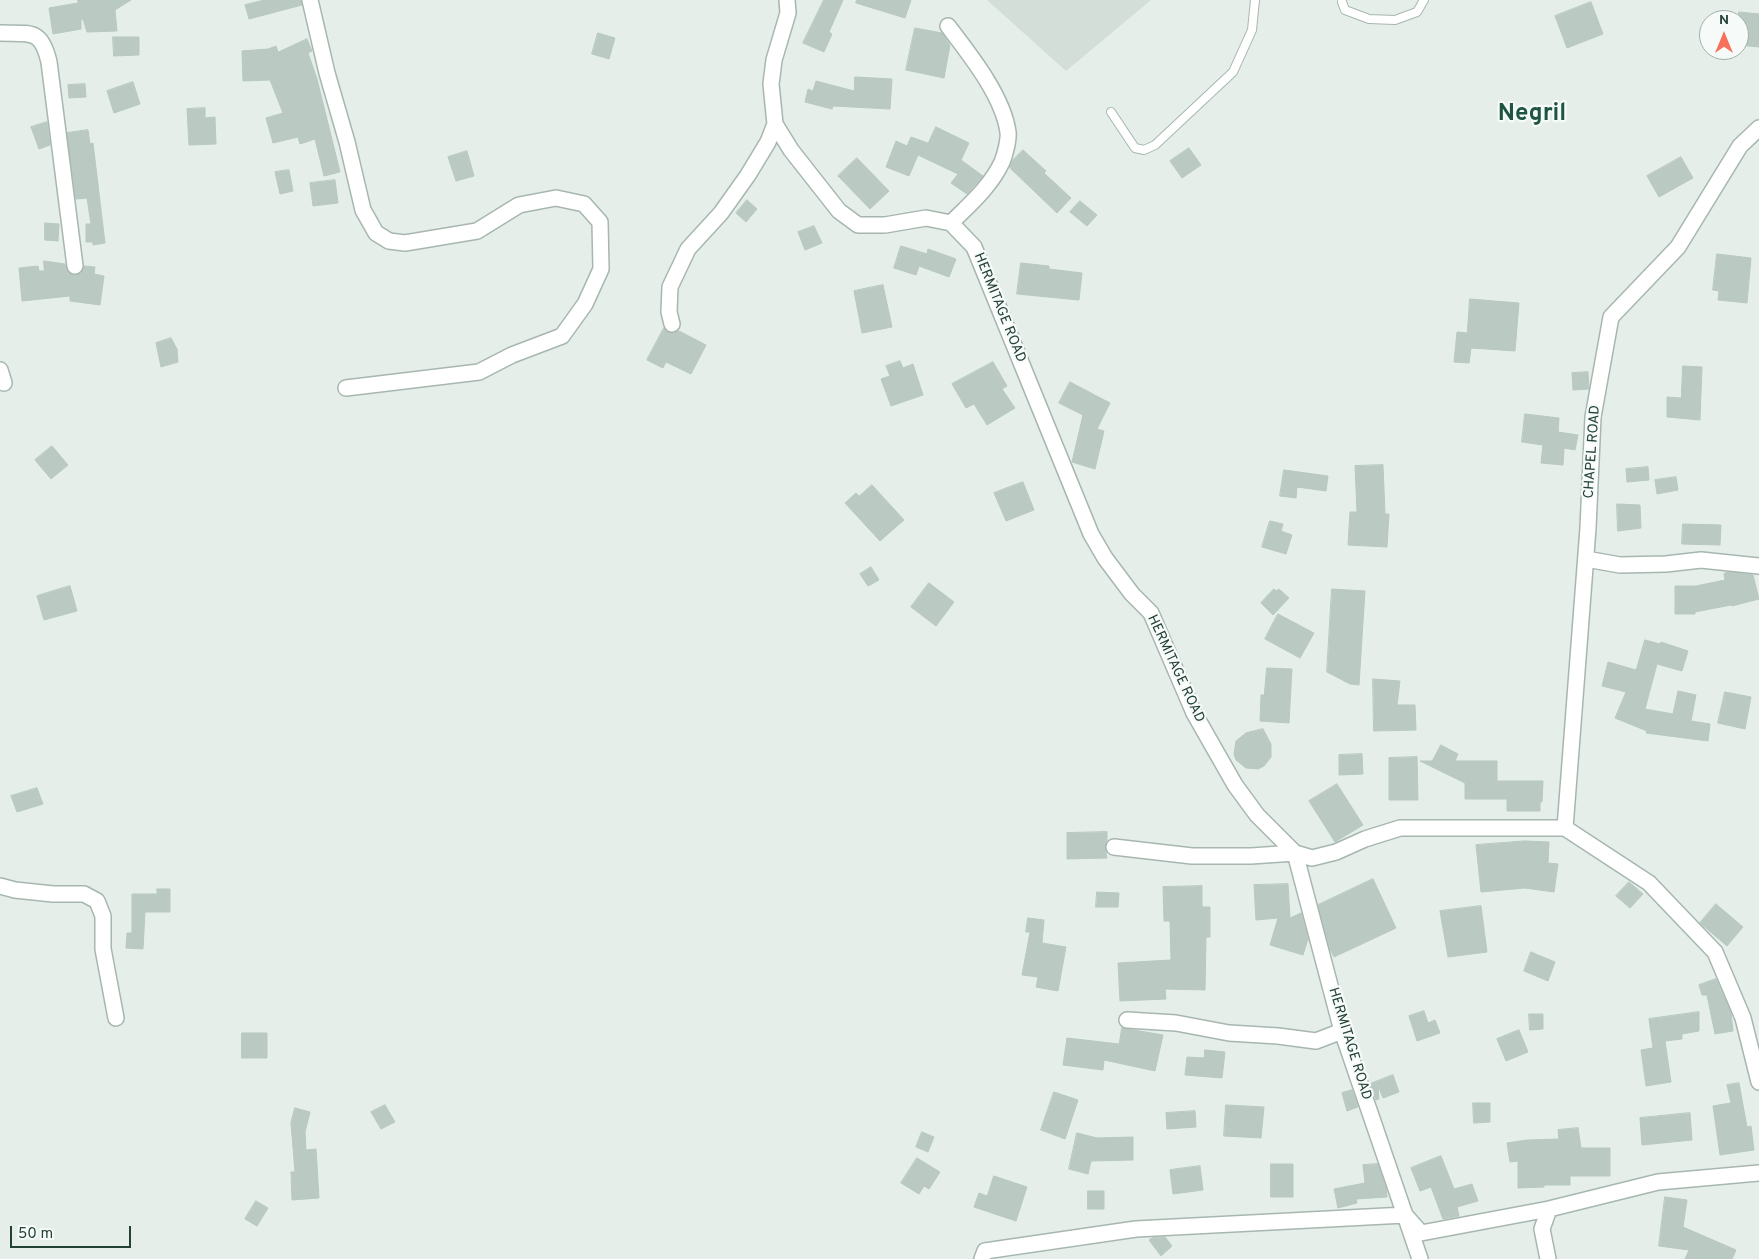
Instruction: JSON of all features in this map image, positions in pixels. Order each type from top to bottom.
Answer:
[{"type":"street","points":[[310,0],[363,210],[376,233],[389,241],[405,243],[477,231],[519,205],[556,198],[584,204],[600,222],[600,269],[585,304],[562,336],[512,355],[479,372],[346,388]]},
{"type":"street","points":[[787,0],[788,13],[774,60],[771,84],[775,124],[791,150],[839,211],[858,225],[885,225],[926,218],[951,224],[984,190],[1002,161],[1009,133],[1000,104],[975,61],[948,26]]},
{"type":"street","points":[[0,33],[34,36],[39,38],[46,50],[75,266]]},
{"type":"street","points":[[672,324],[669,312],[670,287],[688,248],[721,214],[743,183],[768,142],[775,124]]},
{"type":"street","name":"CHAPEL ROAD","points":[[1565,828],[1586,559],[1594,417],[1611,317],[1678,247],[1740,146],[1759,128]]},
{"type":"street","name":"HERMITAGE ROAD","points":[[951,224],[974,247],[1091,534],[1105,558],[1132,594],[1151,613],[1194,714],[1235,785],[1258,815],[1295,853],[1342,1031],[1420,1259]]},
{"type":"street","points":[[1586,559],[1620,565],[1666,564],[1701,560],[1759,566]]},
{"type":"street","points":[[1114,847],[1192,856],[1251,856],[1295,853],[1312,858],[1336,852],[1365,839],[1400,828],[1565,828],[1649,882],[1715,952],[1743,1018],[1759,1082]]},
{"type":"street","points":[[0,886],[15,890],[52,894],[84,894],[97,901],[103,916],[103,949],[116,1018]]},
{"type":"street","points":[[1127,1020],[1176,1023],[1229,1033],[1316,1041],[1342,1031]]},
{"type":"street","points":[[982,1259],[985,1252],[1136,1229],[1405,1214],[1421,1233],[1549,1209],[1658,1182],[1759,1173]]},
{"type":"street","points":[[1548,1259],[1542,1229],[1549,1209]]},
{"type":"lane","points":[[1111,112],[1135,148],[1144,150],[1156,145],[1233,72],[1252,30],[1256,0]]},
{"type":"lane","points":[[1342,2],[1345,10],[1361,16],[1395,20],[1417,12],[1424,0]]},
{"type":"shaded area","points":[[987,0],[1151,0],[1066,71]]},
{"type":"building","points":[[78,0],[131,0],[115,10],[117,31],[87,32],[83,19],[81,20],[81,29],[53,34],[49,8],[78,3]]},
{"type":"building","points":[[265,0],[301,0],[302,5],[249,19],[245,5]]},
{"type":"building","points":[[824,0],[843,0],[829,32],[832,34],[824,52],[803,43]]},
{"type":"building","points":[[857,0],[911,0],[905,18],[856,3]]},
{"type":"building","points":[[1591,2],[1603,34],[1567,48],[1555,16]]},
{"type":"building","points":[[1749,13],[1759,14],[1759,47],[1749,46]]},
{"type":"building","points":[[915,28],[942,33],[950,45],[944,78],[906,70]]},
{"type":"building","points":[[598,33],[615,38],[609,59],[592,54]]},
{"type":"building","points":[[113,37],[139,37],[139,55],[114,56]]},
{"type":"building","points":[[307,39],[312,51],[308,53],[317,79],[340,172],[324,176],[315,139],[300,144],[298,137],[273,143],[266,118],[283,113],[270,80],[243,81],[242,51],[268,49],[276,46],[278,52]]},
{"type":"building","points":[[855,77],[892,79],[890,109],[833,106],[832,109],[805,102],[808,89],[813,91],[816,81],[854,91]]},
{"type":"building","points":[[133,82],[140,104],[114,113],[107,91]]},
{"type":"building","points":[[85,84],[86,97],[69,98],[68,85]]},
{"type":"building","points":[[205,108],[205,118],[215,117],[216,144],[189,145],[187,109]]},
{"type":"building","points":[[47,122],[50,145],[39,149],[31,127]]},
{"type":"building","points":[[936,127],[969,143],[961,160],[983,176],[967,194],[951,183],[958,174],[918,155],[909,176],[886,167],[896,141],[907,146],[911,137],[928,143]]},
{"type":"building","points":[[88,130],[90,144],[93,143],[105,243],[93,245],[93,242],[86,242],[86,224],[91,224],[87,198],[76,199],[67,133]]},
{"type":"building","points":[[1189,148],[1201,165],[1182,178],[1170,161]]},
{"type":"building","points":[[1023,150],[1071,198],[1057,213],[1010,168],[1012,161]]},
{"type":"building","points":[[467,151],[474,176],[456,181],[448,157]]},
{"type":"building","points":[[1681,157],[1693,178],[1659,197],[1647,176]]},
{"type":"building","points":[[857,158],[889,191],[870,209],[838,176]]},
{"type":"building","points":[[289,170],[293,191],[280,194],[275,172]]},
{"type":"building","points":[[335,180],[338,203],[313,206],[310,183]]},
{"type":"building","points":[[747,200],[757,209],[746,222],[736,213]]},
{"type":"building","points":[[1080,201],[1097,215],[1087,226],[1070,212]]},
{"type":"building","points":[[45,223],[59,224],[58,241],[45,240]]},
{"type":"building","points":[[814,226],[822,243],[805,250],[798,232]]},
{"type":"building","points":[[901,246],[927,254],[928,249],[956,259],[949,277],[919,266],[916,275],[894,268]]},
{"type":"building","points":[[1717,254],[1751,258],[1747,303],[1718,300],[1719,291],[1713,290]]},
{"type":"building","points":[[44,261],[65,264],[68,272],[76,275],[81,273],[84,266],[95,267],[94,274],[104,276],[100,305],[70,301],[70,296],[22,301],[19,268],[38,266],[39,271],[44,271]]},
{"type":"building","points":[[1021,263],[1049,266],[1049,269],[1082,273],[1079,300],[1017,294]]},
{"type":"building","points":[[883,285],[892,327],[862,333],[854,291]]},
{"type":"building","points":[[1470,299],[1519,303],[1515,351],[1471,348],[1469,363],[1454,362],[1457,332],[1467,333]]},
{"type":"building","points":[[664,328],[670,333],[679,331],[706,345],[691,374],[666,362],[663,368],[647,360]]},
{"type":"building","points":[[171,338],[177,349],[178,362],[161,367],[156,343]]},
{"type":"building","points":[[900,361],[903,368],[913,364],[923,395],[891,406],[881,379],[890,376],[886,366]]},
{"type":"building","points":[[993,362],[1007,386],[1002,389],[1015,408],[987,425],[974,404],[966,408],[952,384]]},
{"type":"building","points":[[1683,366],[1702,367],[1700,420],[1667,417],[1667,397],[1681,398]]},
{"type":"building","points":[[1588,372],[1589,389],[1573,390],[1572,373]]},
{"type":"building","points":[[1070,382],[1110,403],[1097,429],[1104,431],[1095,469],[1072,462],[1083,415],[1059,403]]},
{"type":"building","points":[[1525,414],[1559,418],[1558,432],[1578,435],[1575,450],[1564,448],[1563,465],[1541,463],[1543,445],[1522,442]]},
{"type":"building","points":[[52,446],[68,465],[51,479],[35,460]]},
{"type":"building","points":[[1383,465],[1385,514],[1389,514],[1387,547],[1348,545],[1350,512],[1357,512],[1355,466]]},
{"type":"building","points":[[1648,467],[1649,480],[1627,482],[1626,469]]},
{"type":"building","points":[[1284,470],[1328,476],[1326,491],[1297,487],[1296,498],[1280,496]]},
{"type":"building","points":[[1676,477],[1678,490],[1657,494],[1655,480]]},
{"type":"building","points":[[1023,482],[1034,510],[1006,521],[994,493]]},
{"type":"building","points":[[872,485],[904,520],[880,541],[845,503],[856,493],[859,496]]},
{"type":"building","points":[[1617,504],[1640,505],[1641,528],[1618,531]]},
{"type":"building","points":[[1270,521],[1283,524],[1281,531],[1292,535],[1286,554],[1262,547]]},
{"type":"building","points":[[1683,524],[1721,525],[1720,545],[1682,544]]},
{"type":"building","points":[[871,567],[879,580],[868,586],[860,574]]},
{"type":"building","points":[[1728,572],[1753,575],[1759,599],[1695,612],[1695,614],[1675,614],[1675,586],[1696,586],[1725,580],[1724,574]]},
{"type":"building","points":[[929,583],[954,602],[936,626],[911,607]]},
{"type":"building","points":[[70,586],[77,611],[44,620],[37,596]]},
{"type":"building","points":[[1274,589],[1276,591],[1279,589],[1289,598],[1273,615],[1261,603]]},
{"type":"building","points":[[1332,589],[1365,591],[1359,685],[1350,684],[1327,672]]},
{"type":"building","points":[[1278,614],[1314,633],[1300,658],[1265,639]]},
{"type":"building","points":[[1645,640],[1660,644],[1661,642],[1688,651],[1682,671],[1657,664],[1645,709],[1673,714],[1678,691],[1696,695],[1691,721],[1710,724],[1708,741],[1646,733],[1647,731],[1615,718],[1626,692],[1602,686],[1608,662],[1636,670]]},
{"type":"building","points":[[1267,668],[1292,669],[1289,723],[1260,721],[1261,695],[1264,695]]},
{"type":"building","points":[[1373,679],[1400,681],[1397,705],[1415,705],[1416,730],[1374,731]]},
{"type":"building","points":[[1725,692],[1751,697],[1745,729],[1718,723]]},
{"type":"building","points":[[1263,729],[1271,744],[1271,757],[1264,766],[1258,769],[1246,768],[1236,760],[1234,754],[1236,741],[1246,733]]},
{"type":"building","points":[[1441,745],[1458,754],[1455,761],[1497,761],[1497,781],[1543,781],[1540,811],[1507,811],[1507,799],[1465,799],[1465,783],[1420,761],[1432,761]]},
{"type":"building","points":[[1362,754],[1363,774],[1339,775],[1339,755]]},
{"type":"building","points":[[1417,757],[1418,800],[1389,800],[1389,758]]},
{"type":"building","points":[[1337,784],[1363,825],[1335,842],[1309,801]]},
{"type":"building","points":[[37,788],[43,804],[17,812],[11,796]]},
{"type":"building","points":[[1107,832],[1105,846],[1107,858],[1067,859],[1067,833]]},
{"type":"building","points":[[1525,841],[1549,842],[1548,863],[1558,864],[1554,892],[1525,888],[1481,892],[1476,845]]},
{"type":"building","points":[[1373,879],[1396,928],[1334,957],[1318,905]]},
{"type":"building","points":[[1629,882],[1643,894],[1630,908],[1616,896]]},
{"type":"building","points":[[1288,884],[1290,918],[1301,913],[1308,939],[1303,955],[1270,945],[1278,918],[1256,920],[1254,885]]},
{"type":"building","points":[[1202,886],[1202,907],[1210,907],[1210,937],[1206,937],[1205,990],[1165,989],[1166,999],[1120,1001],[1118,963],[1171,960],[1170,921],[1164,921],[1163,887]]},
{"type":"building","points":[[157,889],[170,889],[170,912],[145,912],[143,949],[126,948],[127,933],[132,933],[132,894],[157,894]]},
{"type":"building","points":[[1097,892],[1119,893],[1118,907],[1096,907]]},
{"type":"building","points":[[1716,904],[1743,927],[1727,946],[1700,923]]},
{"type":"building","points":[[1481,906],[1487,952],[1448,957],[1440,911]]},
{"type":"building","points":[[1028,918],[1044,920],[1042,943],[1066,947],[1058,991],[1036,987],[1038,977],[1022,975],[1030,932],[1026,932]]},
{"type":"building","points":[[1531,952],[1555,962],[1548,981],[1524,971]]},
{"type":"building","points":[[1716,979],[1731,1013],[1733,1031],[1715,1034],[1707,995],[1702,995],[1699,985]]},
{"type":"building","points":[[1424,1011],[1428,1023],[1435,1020],[1440,1033],[1417,1041],[1409,1016]]},
{"type":"building","points":[[1699,1012],[1699,1031],[1682,1034],[1682,1039],[1665,1041],[1671,1082],[1646,1086],[1641,1050],[1653,1048],[1649,1019]]},
{"type":"building","points":[[1529,1014],[1543,1014],[1543,1029],[1530,1030]]},
{"type":"building","points":[[1122,1028],[1163,1035],[1155,1071],[1104,1060],[1103,1070],[1063,1065],[1067,1038],[1119,1044]]},
{"type":"building","points":[[1519,1030],[1528,1052],[1506,1061],[1497,1039]]},
{"type":"building","points":[[242,1033],[267,1033],[267,1058],[242,1058]]},
{"type":"building","points":[[1205,1050],[1225,1052],[1222,1078],[1185,1075],[1187,1057],[1204,1058]]},
{"type":"building","points":[[1393,1075],[1399,1092],[1383,1098],[1378,1085],[1379,1099],[1376,1100],[1370,1084]]},
{"type":"building","points":[[1739,1083],[1747,1127],[1751,1126],[1754,1150],[1720,1155],[1713,1106],[1731,1103],[1727,1085]]},
{"type":"building","points":[[1352,1090],[1358,1107],[1347,1111],[1342,1093]]},
{"type":"building","points":[[1054,1092],[1078,1100],[1065,1139],[1041,1130]]},
{"type":"building","points":[[1473,1103],[1490,1103],[1490,1122],[1474,1123]]},
{"type":"building","points":[[385,1105],[395,1122],[381,1129],[371,1112]]},
{"type":"building","points":[[1226,1105],[1264,1107],[1261,1138],[1224,1136]]},
{"type":"building","points":[[295,1108],[310,1112],[305,1132],[306,1150],[316,1149],[319,1198],[292,1200],[291,1172],[295,1172],[291,1123]]},
{"type":"building","points":[[1195,1111],[1196,1127],[1167,1129],[1166,1113]]},
{"type":"building","points":[[1690,1113],[1692,1140],[1642,1145],[1640,1118]]},
{"type":"building","points":[[1578,1128],[1581,1148],[1610,1148],[1610,1176],[1570,1176],[1570,1185],[1518,1188],[1518,1161],[1510,1162],[1507,1143],[1559,1139],[1558,1130]]},
{"type":"building","points":[[922,1132],[934,1137],[928,1152],[916,1147]]},
{"type":"building","points":[[1077,1133],[1097,1138],[1133,1137],[1133,1160],[1091,1161],[1088,1174],[1069,1169]]},
{"type":"building","points":[[1441,1156],[1454,1189],[1472,1184],[1478,1201],[1457,1207],[1459,1216],[1443,1219],[1431,1187],[1420,1191],[1411,1168]]},
{"type":"building","points":[[917,1158],[940,1172],[929,1189],[924,1186],[919,1194],[901,1183]]},
{"type":"building","points":[[1271,1164],[1293,1164],[1293,1197],[1271,1197]]},
{"type":"building","points":[[1378,1164],[1387,1197],[1356,1199],[1357,1203],[1338,1208],[1334,1189],[1365,1183],[1363,1165]]},
{"type":"building","points":[[1200,1166],[1203,1190],[1173,1194],[1170,1170]]},
{"type":"building","points":[[994,1176],[1027,1187],[1016,1221],[974,1207],[979,1193],[987,1196]]},
{"type":"building","points":[[1088,1191],[1104,1191],[1104,1209],[1088,1209]]},
{"type":"building","points":[[1665,1197],[1687,1200],[1683,1227],[1736,1250],[1732,1259],[1685,1259],[1689,1250],[1659,1246]]},
{"type":"building","points":[[256,1201],[268,1208],[257,1226],[245,1219]]},
{"type":"building","points":[[1165,1237],[1172,1246],[1161,1256],[1149,1240]]},
{"type":"district","name":"Negril","points":[[1532,115]]}]
